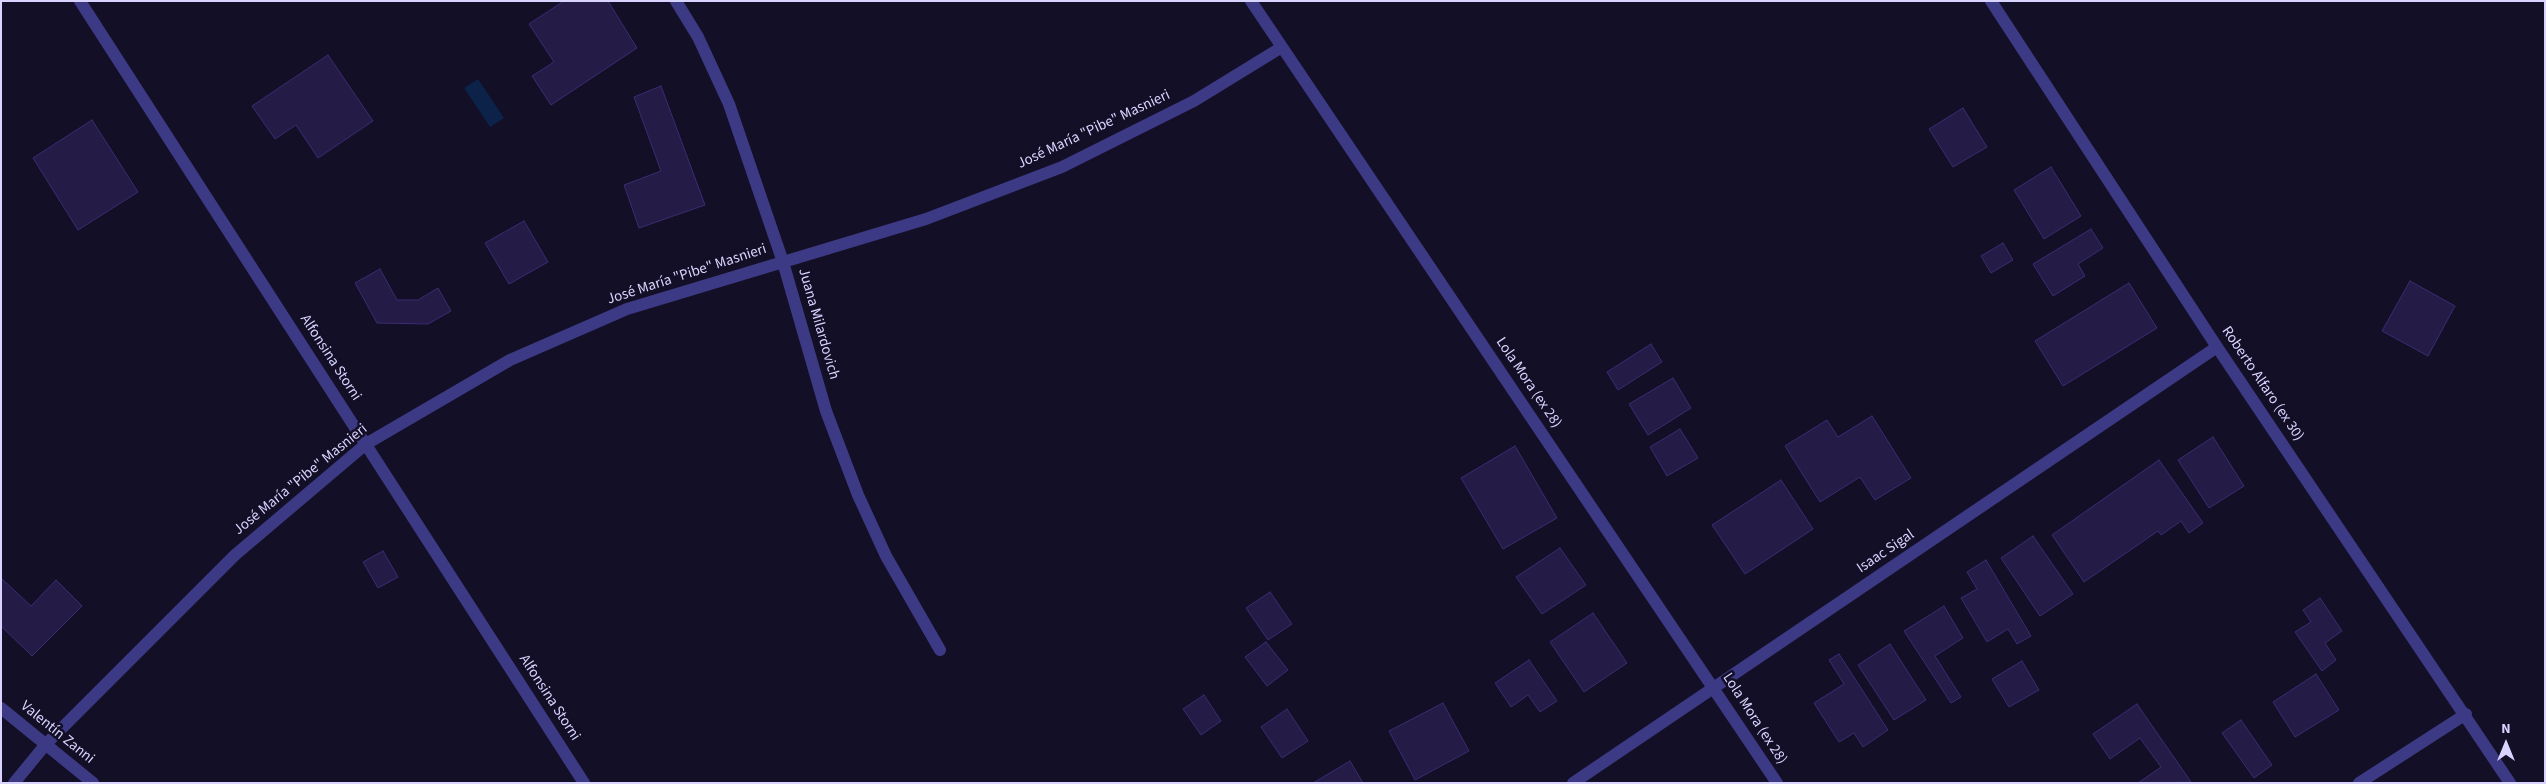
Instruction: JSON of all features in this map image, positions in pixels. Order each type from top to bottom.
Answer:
[{"type":"street","name":"Alfonsina Storni","points":[[80,1],[584,783]]},
{"type":"street","name":"Juana Milardovich","points":[[676,1],[698,37],[729,104],[783,262],[826,411],[858,495],[886,556],[940,650]]},
{"type":"street","name":"Lola Mora (ex 28)","points":[[1251,1],[1777,783]]},
{"type":"street","name":"Roberto Alfaro (ex 30)","points":[[1991,1],[2217,348],[2466,714],[2510,783]]},
{"type":"street","name":"José María \"Pibe\" Masnieri","points":[[14,783],[46,744],[235,555],[366,444],[510,360],[627,310],[926,219],[1062,167],[1194,101],[1282,46]]},
{"type":"street","name":"Isaac Sigal","points":[[1573,783],[2217,348]]},
{"type":"street","name":"Valentín Zanni","points":[[1,708],[92,783]]},
{"type":"street","points":[[2359,783],[2466,714]]},
{"type":"water","points":[[478,79],[504,118],[490,127],[464,88]]},
{"type":"building","points":[[564,1],[608,1],[637,48],[551,105],[532,76],[554,62],[529,24]]},
{"type":"building","points":[[328,55],[373,121],[318,158],[296,125],[275,139],[252,106]]},
{"type":"building","points":[[661,86],[705,205],[639,228],[624,185],[661,171],[634,97]]},
{"type":"building","points":[[1963,108],[1987,147],[1953,167],[1929,129]]},
{"type":"building","points":[[92,120],[138,192],[78,230],[33,158]]},
{"type":"building","points":[[2051,167],[2081,216],[2044,239],[2014,190]]},
{"type":"building","points":[[524,221],[548,262],[509,284],[485,243]]},
{"type":"building","points":[[2091,229],[2103,248],[2078,264],[2085,276],[2053,296],[2033,264]]},
{"type":"building","points":[[2003,243],[2013,260],[1991,273],[1981,256]]},
{"type":"building","points":[[380,269],[397,300],[418,300],[438,288],[451,311],[428,324],[377,323],[355,283]]},
{"type":"building","points":[[2410,281],[2455,306],[2428,356],[2382,331]]},
{"type":"building","points":[[2129,283],[2157,328],[2063,386],[2035,341]]},
{"type":"building","points":[[1651,344],[1662,362],[1618,390],[1607,372]]},
{"type":"building","points":[[1673,378],[1691,408],[1648,435],[1629,404]]},
{"type":"building","points":[[1872,416],[1911,478],[1875,500],[1860,477],[1820,502],[1785,446],[1827,420],[1838,437]]},
{"type":"building","points":[[1680,429],[1698,458],[1667,476],[1650,447]]},
{"type":"building","points":[[2213,437],[2244,486],[2209,508],[2178,460]]},
{"type":"building","points":[[1515,446],[1557,518],[1503,549],[1461,478]]},
{"type":"building","points":[[2159,460],[2203,523],[2189,533],[2181,521],[2161,535],[2158,531],[2084,582],[2052,535]]},
{"type":"building","points":[[1781,480],[1813,529],[1745,574],[1712,525]]},
{"type":"building","points":[[2033,536],[2073,594],[2040,616],[2001,558]]},
{"type":"building","points":[[1560,548],[1586,585],[1542,614],[1516,577]]},
{"type":"building","points":[[383,551],[398,577],[378,588],[363,562]]},
{"type":"building","points":[[1986,560],[2031,636],[2017,644],[2008,629],[1987,642],[1961,598],[1977,589],[1967,572]]},
{"type":"building","points":[[1,578],[31,606],[56,580],[82,606],[32,656],[1,626]]},
{"type":"building","points":[[1270,592],[1292,624],[1268,640],[1246,608]]},
{"type":"building","points":[[2320,598],[2342,631],[2325,643],[2336,660],[2322,671],[2295,632],[2311,622],[2303,610]]},
{"type":"building","points":[[1944,606],[1963,638],[1935,656],[1961,697],[1951,703],[1904,631]]},
{"type":"building","points":[[1593,613],[1627,663],[1584,692],[1550,642]]},
{"type":"building","points":[[1266,642],[1288,670],[1267,686],[1245,657]]},
{"type":"building","points":[[1890,644],[1926,700],[1894,720],[1858,665]]},
{"type":"building","points":[[1839,654],[1888,730],[1863,747],[1854,733],[1839,742],[1814,703],[1844,684],[1829,660]]},
{"type":"building","points":[[1529,660],[1557,701],[1540,712],[1528,695],[1511,707],[1495,683]]},
{"type":"building","points":[[2022,661],[2039,690],[2009,707],[1992,679]]},
{"type":"building","points":[[2316,674],[2339,710],[2295,737],[2273,702]]},
{"type":"building","points":[[1204,695],[1221,721],[1201,735],[1183,709]]},
{"type":"building","points":[[1443,703],[1469,751],[1415,780],[1389,731]]},
{"type":"building","points":[[2137,704],[2191,782],[2138,783],[2161,767],[2140,738],[2110,759],[2093,734]]},
{"type":"building","points":[[1287,709],[1308,741],[1282,758],[1261,727]]},
{"type":"building","points":[[2241,720],[2272,765],[2254,778],[2222,733]]},
{"type":"building","points":[[1350,761],[1363,783],[1313,783]]}]
